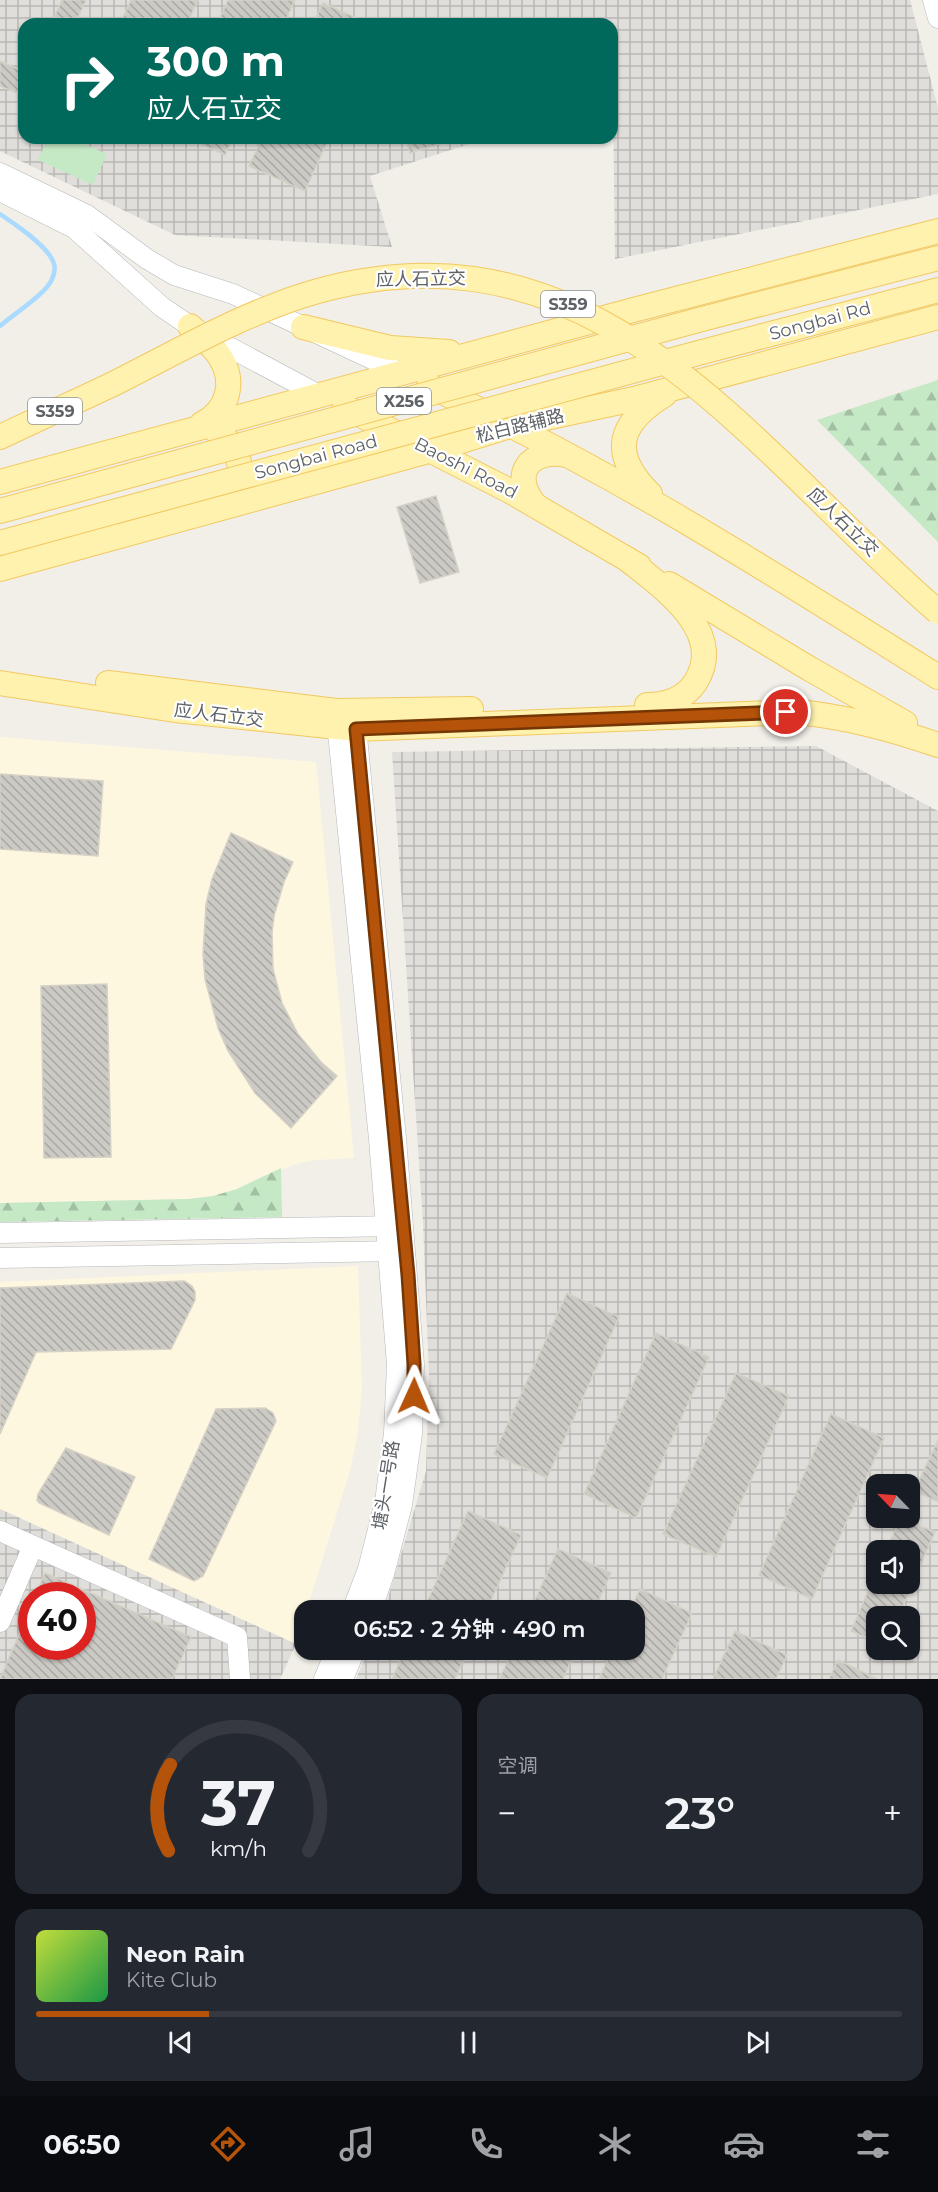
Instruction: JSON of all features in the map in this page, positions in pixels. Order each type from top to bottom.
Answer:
[{"type":"main road","name":"X256","points":[[402,374],[476,352],[938,231]]},
{"type":"main road","name":"Songbai Rd","points":[[702,319],[938,258]]},
{"type":"main road","name":"应人石立交","points":[[0,437],[276,305],[317,291],[360,281],[400,276],[449,276],[487,280],[528,290],[590,314],[646,349],[680,374],[714,401],[777,458],[938,612]]},
{"type":"main road","name":"Songbai Rd","points":[[702,352],[938,290]]},
{"type":"main road","points":[[656,304],[643,310],[631,322],[625,335],[623,349],[626,363],[634,375],[659,388],[674,389]]},
{"type":"main road","name":"松白路辅路","points":[[0,569],[513,426],[674,389],[938,317]]},
{"type":"main road","name":"Songbai Road","points":[[0,511],[702,319]]},
{"type":"main road","points":[[190,326],[218,354],[225,366],[229,384],[227,398],[220,412],[211,420],[192,429]]},
{"type":"main road","points":[[303,327],[390,348],[429,352],[476,352]]},
{"type":"main road","name":"Songbai Road","points":[[0,543],[702,352]]},
{"type":"main road","points":[[0,482],[319,394],[402,374],[513,426],[664,508],[755,562],[938,677]]},
{"type":"main road","points":[[664,508],[640,484],[629,469],[623,454],[624,439],[639,414],[654,401],[674,389]]},
{"type":"main road","name":"Baoshi Road","points":[[319,394],[432,450],[536,506],[839,687],[938,743]]},
{"type":"main road","points":[[192,429],[207,429],[220,434],[230,442],[237,453],[240,466],[239,480],[234,492],[213,510]]},
{"type":"main road","points":[[536,506],[525,489],[523,480],[525,471],[537,456],[546,453],[567,455]]},
{"type":"main road","points":[[0,666],[20,671],[346,720],[652,705],[674,701],[684,695],[700,675],[705,648],[701,635],[682,608],[649,576],[627,559]]},
{"type":"main road","name":"应人石立交","points":[[0,683],[175,710],[346,720],[799,712],[872,724],[938,743]]},
{"type":"street","points":[[933,0],[938,18]]},
{"type":"street","points":[[0,172],[87,215],[147,259],[174,275],[232,294],[402,374]]},
{"type":"street","name":"Baoshi Road","points":[[0,191],[74,228],[162,308],[190,326],[319,394]]},
{"type":"street","name":"塘头一号路","points":[[346,720],[397,1251],[414,1364],[412,1434],[408,1472],[394,1541],[375,1600]]},
{"type":"street","points":[[0,1233],[395,1226]]},
{"type":"street","points":[[0,1258],[397,1251]]},
{"type":"street","name":"塘头一号路","points":[[356,1600],[377,1536],[392,1460],[397,1365],[397,1251]]},
{"type":"street","points":[[0,1531],[237,1637],[240,1679]]},
{"type":"street","points":[[0,1622],[33,1546]]},
{"type":"street","points":[[324,1679],[332,1660]]},
{"type":"street","points":[[343,1679],[351,1660]]},
{"type":"shaded area","points":[[0,0],[910,0],[938,108],[938,194],[615,259],[614,144],[618,144],[618,18],[18,18],[18,144],[469,144],[370,176],[392,247],[175,235],[0,151]]},
{"type":"shaded area","points":[[0,737],[316,762],[354,1158],[299,1163],[258,1178],[237,1189],[213,1196],[189,1199],[0,1203]]},
{"type":"shaded area","points":[[816,746],[938,811],[938,1679],[356,1679],[364,1660],[645,1660],[645,1600],[387,1600],[426,1471],[429,1377],[423,1223],[392,752]]},
{"type":"shaded area","points":[[358,1266],[362,1389],[358,1431],[350,1471],[310,1600],[294,1600],[294,1643],[0,1509],[0,1282]]},
{"type":"shaded area","points":[[0,1509],[294,1643],[294,1648],[280,1679],[0,1679]]},
{"type":"green space","points":[[45,144],[84,144],[107,154],[93,185],[38,160]]},
{"type":"green space","points":[[938,380],[938,542],[817,420]]},
{"type":"green space","points":[[281,1168],[282,1217],[0,1222],[0,1203],[189,1199],[213,1196],[237,1189]]},
{"type":"building","points":[[62,0],[86,0],[78,18],[54,18]]},
{"type":"building","points":[[131,0],[198,0],[190,18],[123,18]]},
{"type":"building","points":[[228,0],[295,0],[287,18],[220,18]]},
{"type":"building","points":[[323,3],[357,18],[316,18]]},
{"type":"building","points":[[0,61],[18,69],[18,94],[0,86]]},
{"type":"building","points":[[201,144],[230,144],[225,155]]},
{"type":"building","points":[[259,144],[326,144],[305,191],[249,166]]},
{"type":"building","points":[[408,144],[439,144],[410,153]]},
{"type":"building","points":[[436,496],[459,572],[420,583],[397,507]]},
{"type":"building","points":[[0,774],[103,781],[98,856],[0,849]]},
{"type":"building","points":[[231,833],[293,862],[284,882],[274,916],[273,969],[282,1003],[298,1034],[321,1062],[337,1076],[291,1128],[255,1093],[228,1051],[218,1028],[205,979],[203,954],[206,904],[212,879]]},
{"type":"building","points":[[107,984],[111,1157],[44,1158],[41,986]]},
{"type":"building","points":[[184,1281],[192,1286],[195,1300],[171,1349],[36,1352],[0,1434],[0,1288]]},
{"type":"building","points":[[567,1293],[619,1317],[547,1478],[494,1454]]},
{"type":"building","points":[[656,1333],[709,1357],[636,1518],[584,1494]]},
{"type":"building","points":[[736,1373],[789,1396],[716,1557],[663,1534]]},
{"type":"building","points":[[265,1408],[273,1413],[276,1421],[203,1576],[194,1581],[149,1559],[216,1409]]},
{"type":"building","points":[[831,1414],[884,1438],[812,1599],[759,1575]]},
{"type":"building","points":[[938,1440],[938,1502],[920,1494],[920,1478]]},
{"type":"building","points":[[66,1448],[135,1477],[109,1535],[39,1503],[37,1500],[38,1494]]},
{"type":"building","points":[[468,1511],[521,1535],[491,1600],[428,1600]]},
{"type":"building","points":[[920,1526],[935,1532],[920,1566],[920,1540],[891,1540],[896,1528],[920,1528]]},
{"type":"building","points":[[558,1549],[611,1573],[599,1600],[535,1600]]},
{"type":"building","points":[[45,1573],[66,1582],[41,1582]]},
{"type":"building","points":[[640,1589],[692,1613],[662,1679],[599,1679],[608,1660],[645,1660],[645,1600],[635,1600]]},
{"type":"building","points":[[867,1594],[908,1594],[903,1606],[866,1606],[866,1638],[851,1631]]},
{"type":"building","points":[[96,1595],[191,1637],[172,1679],[0,1679],[18,1637],[18,1660],[96,1660]]},
{"type":"building","points":[[735,1631],[787,1655],[776,1679],[713,1679]]},
{"type":"building","points":[[401,1660],[464,1660],[455,1679],[392,1679]]},
{"type":"building","points":[[508,1660],[572,1660],[563,1679],[499,1679]]},
{"type":"building","points":[[838,1660],[877,1679],[829,1679]]},
{"type":"waterway","points":[[0,214],[43,248],[55,267],[53,278],[47,287],[0,326]]},
{"type":"route","points":[[414,1396],[408,1275],[356,729],[786,712]]}]
